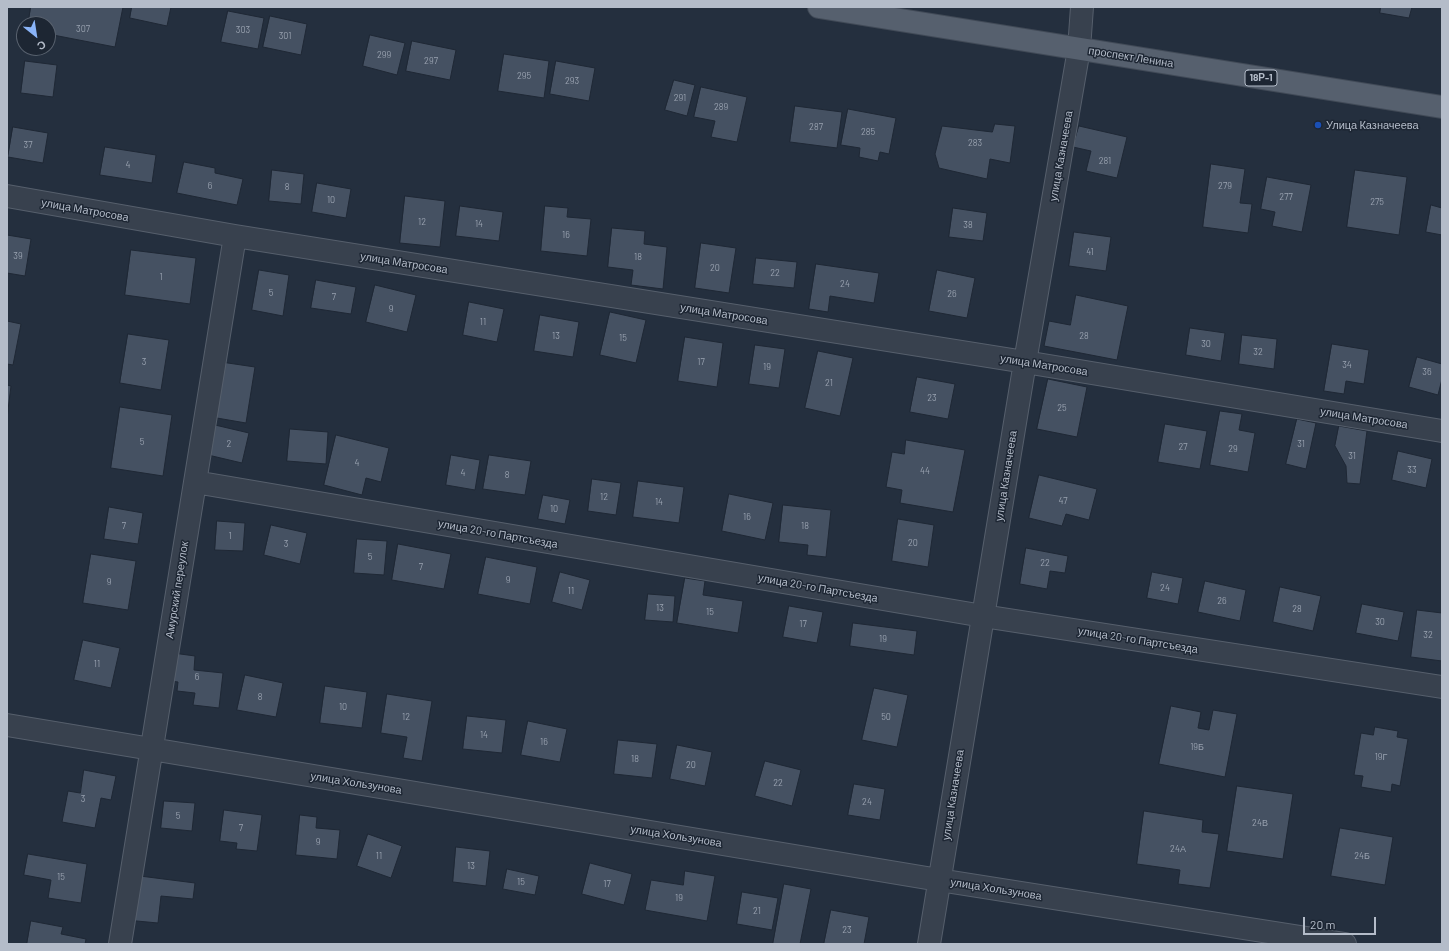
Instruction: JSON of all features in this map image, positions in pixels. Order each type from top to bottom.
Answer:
[{"type":"main road","name":"проспект Ленина","points":[[819,7],[1442,107]]},
{"type":"street","name":"улица Казначеева","points":[[929,944],[1025,362],[1079,49],[1082,7]]},
{"type":"street","name":"улица Матросова","points":[[7,196],[235,236],[1025,362],[1442,431]]},
{"type":"street","name":"Амурский переулок","points":[[120,944],[235,236]]},
{"type":"street","name":"улица 20-го Партсъезда","points":[[195,482],[983,616],[1442,687]]},
{"type":"street","name":"улица Хользунова","points":[[7,725],[939,880],[1345,944]]},
{"type":"building","points":[[31,7],[123,7],[115,47],[56,36],[56,16],[30,16]]},
{"type":"building","points":[[132,7],[171,7],[167,26],[130,18]]},
{"type":"building","points":[[1381,7],[1412,7],[1409,18],[1380,13]]},
{"type":"building","points":[[228,11],[264,18],[258,49],[221,42]]},
{"type":"building","points":[[270,16],[307,24],[301,55],[263,47]]},
{"type":"building","points":[[370,35],[405,43],[397,75],[363,66]]},
{"type":"building","points":[[412,41],[456,50],[450,80],[406,71]]},
{"type":"building","points":[[504,54],[549,61],[544,98],[498,91]]},
{"type":"building","points":[[25,61],[57,65],[53,97],[21,93]]},
{"type":"building","points":[[556,61],[595,68],[589,101],[550,94]]},
{"type":"building","points":[[674,80],[695,85],[687,116],[665,110]]},
{"type":"building","points":[[701,87],[747,97],[737,142],[711,137],[715,121],[694,117]]},
{"type":"building","points":[[795,106],[842,112],[837,148],[790,142]]},
{"type":"building","points":[[848,109],[896,118],[889,154],[880,152],[878,161],[859,157],[860,148],[841,145]]},
{"type":"building","points":[[995,124],[1015,126],[1010,163],[990,159],[987,179],[939,168],[935,154],[942,126],[992,132]]},
{"type":"building","points":[[1079,126],[1127,137],[1117,178],[1086,171],[1091,151],[1073,147]]},
{"type":"building","points":[[13,127],[48,133],[43,163],[8,157]]},
{"type":"building","points":[[105,147],[156,155],[152,183],[100,175]]},
{"type":"building","points":[[184,162],[215,168],[215,173],[243,179],[237,205],[177,193]]},
{"type":"building","points":[[1211,164],[1245,169],[1240,203],[1252,204],[1248,233],[1203,227]]},
{"type":"building","points":[[272,170],[304,174],[301,204],[269,201]]},
{"type":"building","points":[[1355,170],[1407,177],[1399,235],[1347,227]]},
{"type":"building","points":[[1267,177],[1311,185],[1302,232],[1272,226],[1275,212],[1261,209]]},
{"type":"building","points":[[317,183],[351,189],[346,218],[312,212]]},
{"type":"building","points":[[405,196],[445,201],[440,247],[400,243]]},
{"type":"building","points":[[1431,205],[1442,208],[1442,235],[1426,232]]},
{"type":"building","points":[[460,206],[503,212],[499,241],[456,236]]},
{"type":"building","points":[[545,206],[568,208],[567,217],[591,219],[587,256],[541,251]]},
{"type":"building","points":[[953,208],[987,213],[983,241],[949,237]]},
{"type":"building","points":[[612,228],[645,231],[644,244],[667,247],[663,289],[631,285],[633,270],[608,267]]},
{"type":"building","points":[[1074,232],[1111,237],[1106,271],[1069,266]]},
{"type":"building","points":[[7,235],[31,239],[25,276],[7,273]]},
{"type":"building","points":[[701,243],[736,248],[729,293],[695,288]]},
{"type":"building","points":[[131,250],[196,258],[190,304],[125,295]]},
{"type":"building","points":[[756,258],[797,262],[794,288],[753,284]]},
{"type":"building","points":[[816,264],[879,273],[874,303],[830,296],[828,312],[809,309]]},
{"type":"building","points":[[259,270],[289,275],[283,316],[252,310]]},
{"type":"building","points":[[937,270],[975,278],[967,318],[929,311]]},
{"type":"building","points":[[316,280],[356,287],[351,314],[311,308]]},
{"type":"building","points":[[375,285],[416,295],[407,332],[366,322]]},
{"type":"building","points":[[1076,295],[1128,306],[1117,360],[1044,346],[1049,321],[1070,325]]},
{"type":"building","points":[[469,302],[504,309],[497,342],[463,335]]},
{"type":"building","points":[[610,312],[646,320],[636,363],[600,355]]},
{"type":"building","points":[[540,315],[579,322],[573,357],[534,351]]},
{"type":"building","points":[[7,321],[21,324],[13,365],[7,364]]},
{"type":"building","points":[[1190,328],[1225,333],[1221,361],[1186,355]]},
{"type":"building","points":[[128,334],[169,340],[161,390],[120,383]]},
{"type":"building","points":[[1242,335],[1277,339],[1274,369],[1239,364]]},
{"type":"building","points":[[685,337],[723,343],[717,387],[678,381]]},
{"type":"building","points":[[1332,344],[1369,350],[1364,384],[1346,381],[1344,394],[1324,391]]},
{"type":"building","points":[[755,345],[785,349],[779,388],[749,384]]},
{"type":"building","points":[[818,351],[853,358],[840,416],[805,408]]},
{"type":"building","points":[[1417,357],[1442,364],[1442,379],[1438,395],[1409,387]]},
{"type":"building","points":[[221,362],[255,367],[246,423],[211,417]]},
{"type":"building","points":[[917,377],[955,384],[948,419],[910,412]]},
{"type":"building","points":[[1048,379],[1087,387],[1077,437],[1037,429]]},
{"type":"building","points":[[7,385],[11,386],[7,418]]},
{"type":"building","points":[[120,407],[172,415],[163,476],[111,468]]},
{"type":"building","points":[[1220,411],[1242,414],[1239,430],[1255,433],[1248,472],[1210,465]]},
{"type":"building","points":[[1297,419],[1316,423],[1306,469],[1286,464]]},
{"type":"building","points":[[1165,424],[1207,431],[1200,469],[1158,462]]},
{"type":"building","points":[[215,425],[249,433],[242,463],[208,455]]},
{"type":"building","points":[[1339,426],[1367,431],[1360,484],[1347,483],[1346,466],[1335,446]]},
{"type":"building","points":[[290,429],[328,432],[326,464],[287,461]]},
{"type":"building","points":[[336,435],[389,448],[381,482],[366,478],[362,495],[324,485]]},
{"type":"building","points":[[906,440],[965,450],[953,512],[900,503],[902,490],[886,487],[892,452],[904,454]]},
{"type":"building","points":[[1398,451],[1432,459],[1426,488],[1392,480]]},
{"type":"building","points":[[451,455],[480,460],[475,490],[446,485]]},
{"type":"building","points":[[489,455],[531,461],[525,495],[483,489]]},
{"type":"building","points":[[1039,475],[1097,489],[1089,520],[1066,514],[1062,526],[1029,518]]},
{"type":"building","points":[[592,479],[621,483],[616,515],[588,511]]},
{"type":"building","points":[[638,481],[684,487],[679,523],[633,517]]},
{"type":"building","points":[[729,494],[773,503],[765,540],[722,531]]},
{"type":"building","points":[[543,495],[570,500],[565,524],[538,519]]},
{"type":"building","points":[[783,505],[831,510],[826,557],[807,555],[808,545],[779,542]]},
{"type":"building","points":[[109,507],[143,513],[138,544],[104,539]]},
{"type":"building","points":[[898,519],[934,525],[928,567],[892,561]]},
{"type":"building","points":[[217,521],[245,523],[243,551],[215,550]]},
{"type":"building","points":[[271,525],[307,533],[300,564],[264,555]]},
{"type":"building","points":[[357,539],[387,541],[384,575],[354,573]]},
{"type":"building","points":[[398,544],[451,554],[444,589],[392,580]]},
{"type":"building","points":[[1026,548],[1068,556],[1065,573],[1050,571],[1047,589],[1020,584]]},
{"type":"building","points":[[91,554],[136,561],[128,610],[83,603]]},
{"type":"building","points":[[486,557],[537,567],[530,604],[478,594]]},
{"type":"building","points":[[560,572],[590,580],[582,610],[552,602]]},
{"type":"building","points":[[1152,572],[1183,578],[1178,604],[1147,598]]},
{"type":"building","points":[[685,578],[705,581],[703,595],[743,601],[738,633],[677,623]]},
{"type":"building","points":[[1205,581],[1246,590],[1240,621],[1198,612]]},
{"type":"building","points":[[1280,587],[1321,596],[1313,631],[1273,622]]},
{"type":"building","points":[[648,594],[675,596],[673,622],[645,620]]},
{"type":"building","points":[[1362,604],[1404,612],[1398,641],[1356,633]]},
{"type":"building","points":[[789,606],[823,612],[817,643],[783,637]]},
{"type":"building","points":[[1417,610],[1442,613],[1442,661],[1411,657]]},
{"type":"building","points":[[853,623],[917,631],[914,655],[850,646]]},
{"type":"building","points":[[83,640],[120,648],[111,688],[74,680]]},
{"type":"building","points":[[173,653],[195,656],[194,670],[223,673],[219,708],[193,705],[195,693],[177,691],[178,682],[170,681]]},
{"type":"building","points":[[245,675],[283,683],[276,717],[237,710]]},
{"type":"building","points":[[325,686],[367,692],[362,728],[320,723]]},
{"type":"building","points":[[874,688],[908,695],[897,747],[862,740]]},
{"type":"building","points":[[387,694],[432,701],[422,761],[403,758],[407,737],[381,733]]},
{"type":"building","points":[[1171,706],[1201,712],[1198,728],[1209,730],[1213,710],[1237,714],[1225,777],[1159,764]]},
{"type":"building","points":[[467,716],[506,720],[502,753],[463,749]]},
{"type":"building","points":[[528,721],[567,729],[560,762],[521,755]]},
{"type":"building","points":[[1375,727],[1398,731],[1397,737],[1408,739],[1400,786],[1392,784],[1391,792],[1361,787],[1363,776],[1354,775],[1361,733],[1373,735]]},
{"type":"building","points":[[618,740],[657,744],[652,778],[614,774]]},
{"type":"building","points":[[677,745],[712,752],[705,786],[670,779]]},
{"type":"building","points":[[765,761],[801,770],[792,806],[755,796]]},
{"type":"building","points":[[84,770],[116,776],[111,800],[101,798],[95,828],[62,822],[68,791],[80,793]]},
{"type":"building","points":[[854,784],[885,789],[880,820],[848,815]]},
{"type":"building","points":[[1237,786],[1293,794],[1283,859],[1227,851]]},
{"type":"building","points":[[164,801],[195,803],[192,831],[161,828]]},
{"type":"building","points":[[224,810],[262,815],[257,851],[236,849],[237,843],[220,841]]},
{"type":"building","points":[[1144,811],[1203,820],[1202,832],[1219,834],[1210,888],[1178,884],[1180,870],[1137,864]]},
{"type":"building","points":[[300,815],[317,817],[316,828],[340,830],[337,859],[296,855]]},
{"type":"building","points":[[1340,828],[1393,837],[1385,885],[1331,876]]},
{"type":"building","points":[[368,834],[402,846],[391,878],[357,866]]},
{"type":"building","points":[[456,847],[490,851],[486,886],[453,882]]},
{"type":"building","points":[[28,854],[87,864],[81,903],[48,898],[51,880],[24,875]]},
{"type":"building","points":[[590,863],[632,874],[624,905],[582,894]]},
{"type":"building","points":[[507,869],[539,876],[535,895],[503,889]]},
{"type":"building","points":[[685,871],[715,876],[707,921],[645,910],[651,880],[683,885]]},
{"type":"building","points":[[132,875],[195,883],[193,899],[161,896],[158,923],[126,920]]},
{"type":"building","points":[[784,884],[811,889],[800,944],[773,944]]},
{"type":"building","points":[[742,892],[778,898],[772,930],[737,924]]},
{"type":"building","points":[[831,910],[869,917],[864,944],[824,944]]},
{"type":"building","points":[[31,921],[63,927],[61,934],[86,939],[85,944],[27,944]]},
{"type":"place","name":"Улица Казначеева","points":[[1318,125]]}]
